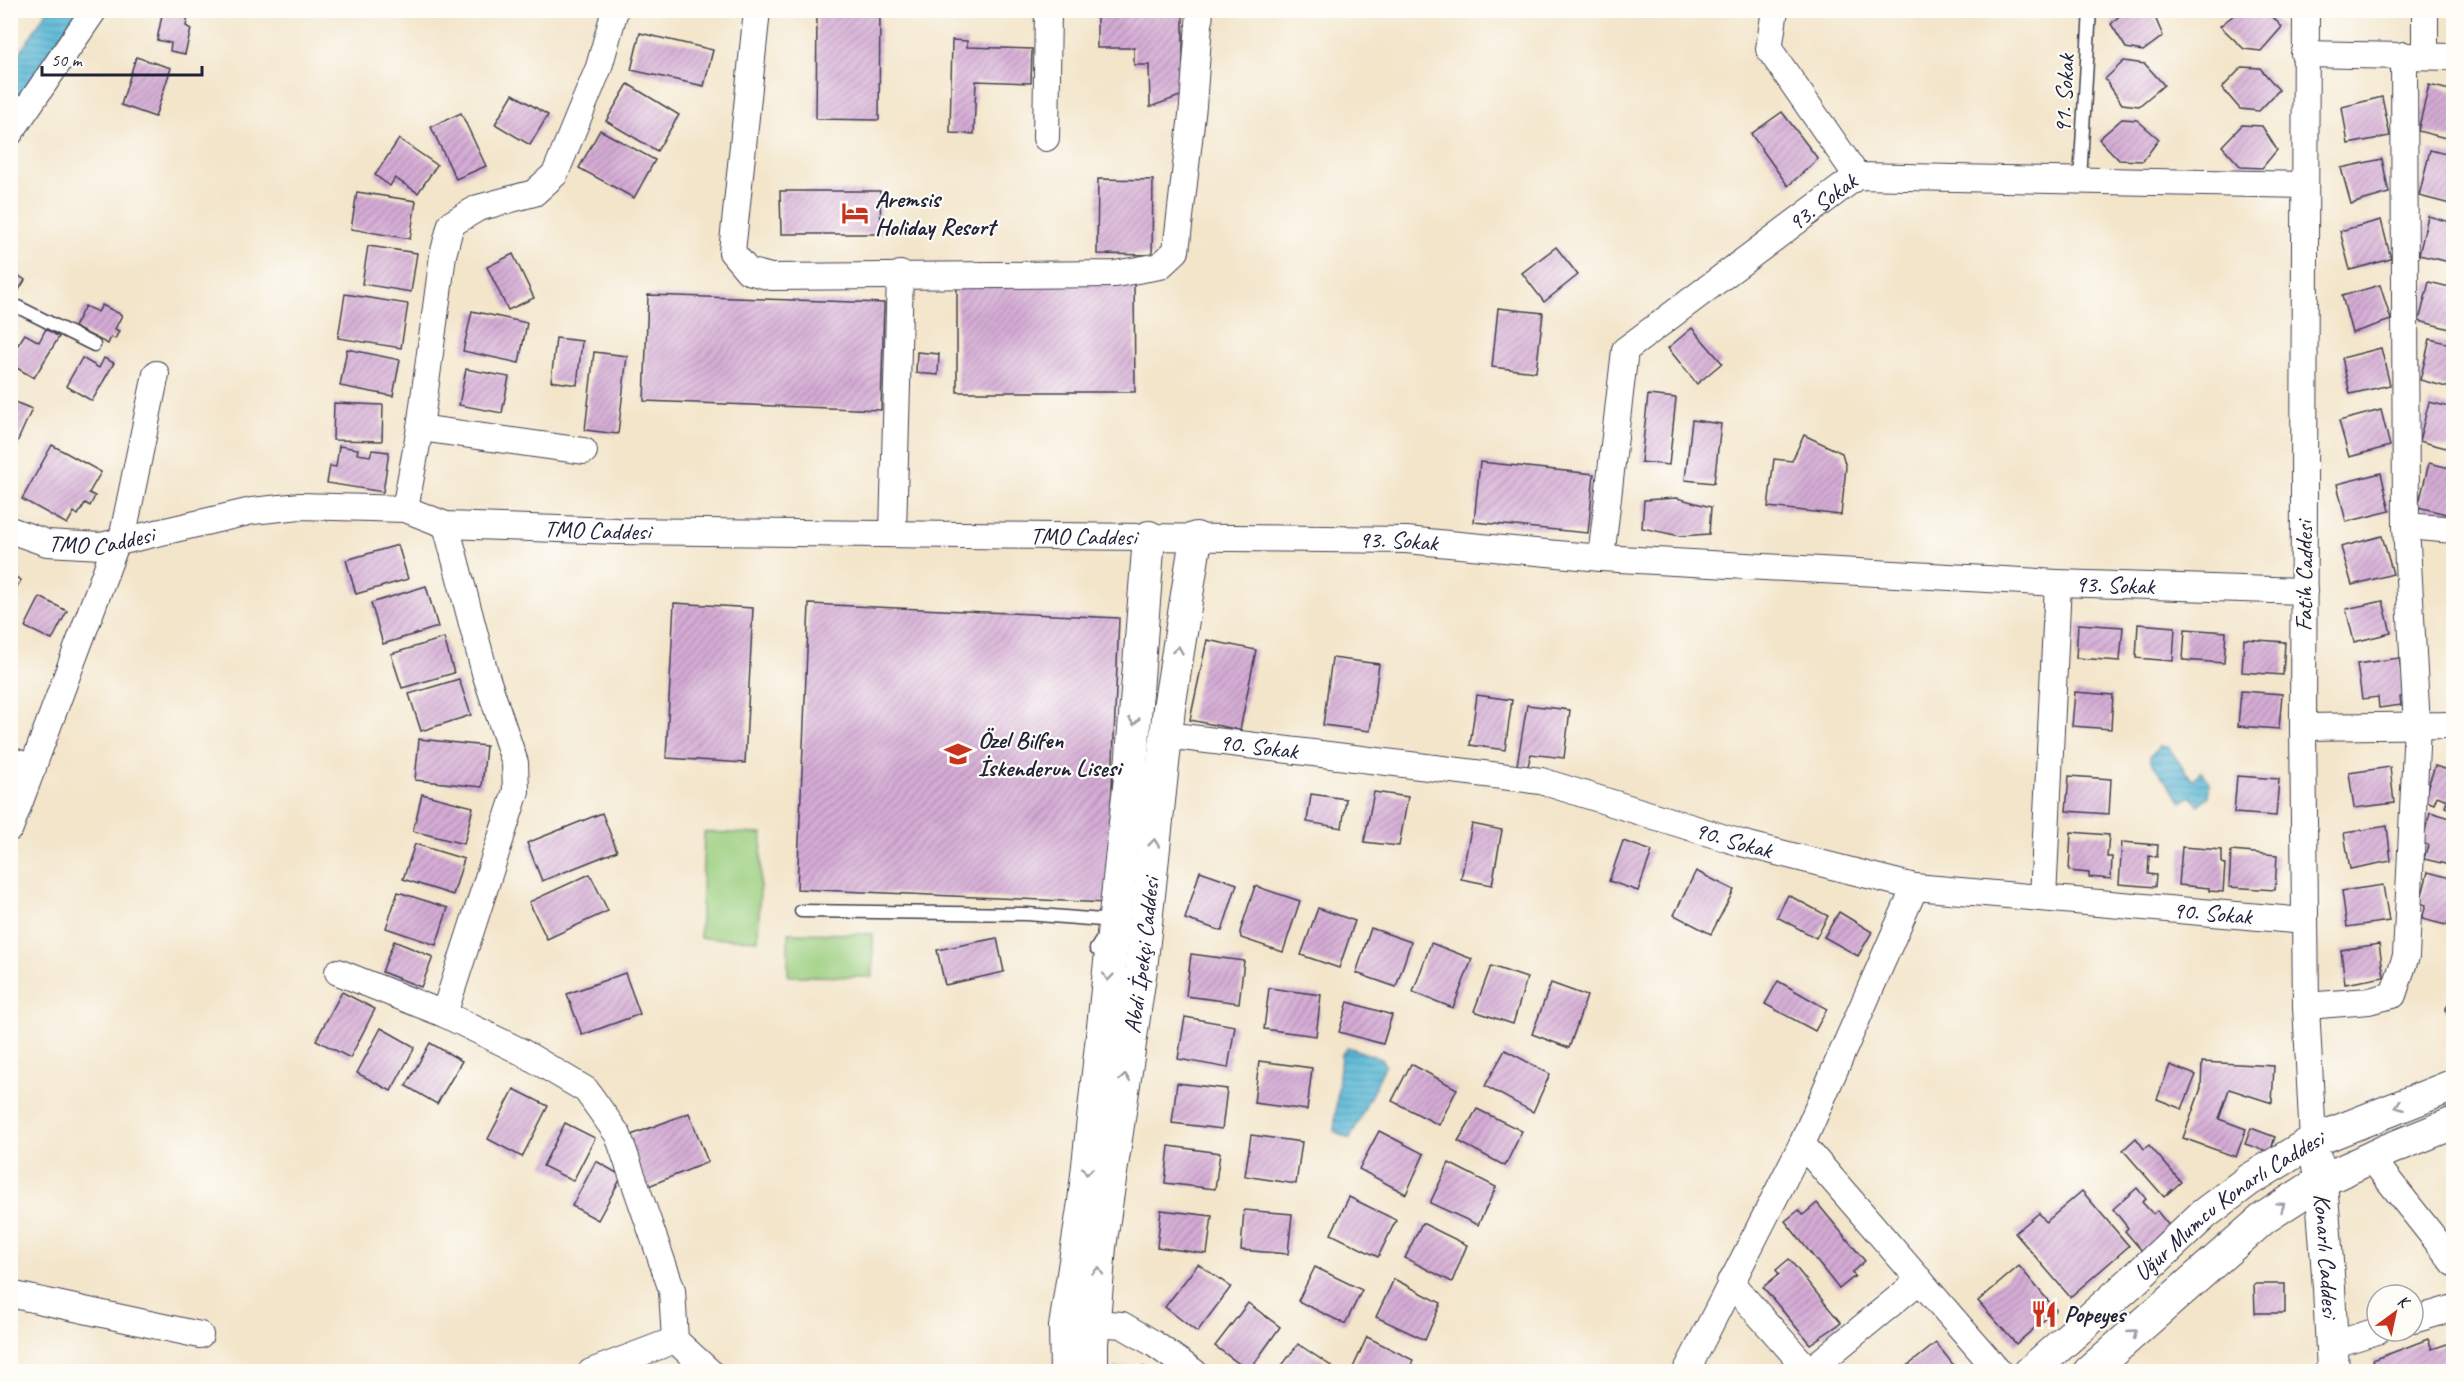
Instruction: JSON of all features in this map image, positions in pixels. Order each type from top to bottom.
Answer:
[{"type":"street","points":[[10,133],[88,22],[94,10]]},
{"type":"street","points":[[405,509],[420,428],[443,255],[451,224],[478,208],[534,193],[555,174],[599,67],[615,10]]},
{"type":"street","points":[[757,10],[732,252],[748,271],[771,277],[900,274],[1115,274],[1160,266],[1176,251],[1193,106],[1200,10]]},
{"type":"street","points":[[1046,138],[1048,10]]},
{"type":"street","points":[[1775,10],[1769,49],[1857,176]]},
{"type":"street","name":"Fatih Caddesi","points":[[2306,10],[2304,54],[2303,727],[2306,1006],[2313,1141]]},
{"type":"street","points":[[2306,1006],[2369,1001],[2393,994],[2406,956],[2416,726],[2406,526],[2415,55],[2425,10]]},
{"type":"street","points":[[2304,54],[2454,57]]},
{"type":"street","name":"93. Sokak","points":[[1601,558],[1625,350],[1857,176],[2304,185]]},
{"type":"street","points":[[892,532],[900,274]]},
{"type":"street","points":[[10,828],[22,764],[119,541],[156,374]]},
{"type":"street","points":[[420,428],[584,452]]},
{"type":"street","name":"TMO Caddesi","points":[[10,530],[47,543],[101,546],[252,511],[300,506],[405,509],[446,525],[618,531],[892,532],[1196,538]]},
{"type":"street","points":[[444,1014],[516,791],[515,763],[485,673],[446,525]]},
{"type":"street","points":[[2406,526],[2454,530]]},
{"type":"street","name":"Abdi İpekçi Caddesi","points":[[1066,1371],[1065,1327],[1084,1202],[1131,768],[1149,537]]},
{"type":"street","name":"93. Sokak","points":[[1196,538],[1406,540],[1601,558],[2058,583],[2304,591]]},
{"type":"street","name":"Abdi İpekçi Caddesi","points":[[1092,1371],[1100,1247],[1141,969],[1166,735],[1196,538]]},
{"type":"street","points":[[2043,898],[2058,583]]},
{"type":"street","points":[[2303,727],[2454,725]]},
{"type":"street","name":"90. Sokak","points":[[1166,735],[1541,781],[1742,843],[1915,887],[2306,921]]},
{"type":"street","points":[[1686,1371],[1802,1144],[1915,887]]},
{"type":"street","points":[[338,972],[444,1014],[522,1052],[586,1090],[618,1135],[672,1290],[675,1340],[710,1371]]},
{"type":"street","name":"Uğur Mumcu Konarlı Caddesi","points":[[2030,1371],[2136,1278],[2204,1214],[2249,1180],[2313,1141],[2454,1085]]},
{"type":"street","name":"Uğur Mumcu Konarlı Caddesi","points":[[2089,1371],[2264,1218],[2321,1181],[2454,1123]]},
{"type":"street","name":"Konarlı Caddesi","points":[[2313,1141],[2321,1181],[2332,1358]]},
{"type":"street","points":[[1802,1144],[1999,1371]]},
{"type":"street","points":[[2370,1158],[2454,1263]]},
{"type":"street","points":[[1730,1282],[1808,1371],[1920,1280]]},
{"type":"street","points":[[10,1294],[200,1335]]},
{"type":"street","points":[[2425,1316],[2454,1308]]},
{"type":"street","points":[[1094,1323],[1122,1325],[1194,1371]]},
{"type":"street","points":[[2332,1358],[2365,1338]]},
{"type":"street","points":[[591,1371],[675,1340]]},
{"type":"lane","name":"91. Sokak","points":[[2080,180],[2090,10]]},
{"type":"lane","points":[[10,303],[94,345]]},
{"type":"lane","points":[[801,911],[1027,914],[1114,921],[1096,949]]},
{"type":"green space","points":[[704,832],[762,834],[758,940],[700,938]]},
{"type":"green space","points":[[788,933],[873,934],[873,977],[788,976]]},
{"type":"water","points":[[47,11],[79,11],[11,110],[11,66]]},
{"type":"water","points":[[2159,747],[2168,747],[2192,780],[2201,771],[2210,782],[2208,797],[2198,805],[2191,796],[2182,802],[2151,762],[2150,756]]},
{"type":"water","points":[[1348,1047],[1382,1059],[1385,1066],[1350,1139],[1334,1131],[1341,1055]]},
{"type":"building","points":[[163,10],[188,15],[186,26],[191,29],[185,54],[170,51],[171,43],[157,40]]},
{"type":"building","points":[[817,10],[880,10],[879,120],[816,119]]},
{"type":"building","points":[[1161,10],[1183,10],[1183,95],[1150,107],[1149,65],[1134,65],[1134,48],[1097,48],[1097,15],[1149,15],[1149,12],[1161,13]]},
{"type":"building","points":[[2125,10],[2152,10],[2163,36],[2143,51],[2126,48],[2111,24]]},
{"type":"building","points":[[2240,10],[2266,10],[2282,27],[2261,51],[2244,49],[2220,26]]},
{"type":"building","points":[[640,33],[713,50],[704,86],[631,70]]},
{"type":"building","points":[[952,40],[967,41],[967,47],[1032,49],[1031,83],[976,81],[974,134],[950,133]]},
{"type":"building","points":[[136,57],[171,68],[155,117],[121,105]]},
{"type":"building","points":[[2124,61],[2145,64],[2164,85],[2139,106],[2122,104],[2105,79]]},
{"type":"building","points":[[2242,67],[2260,68],[2279,90],[2259,111],[2240,109],[2222,88]]},
{"type":"building","points":[[628,84],[679,115],[657,151],[606,121]]},
{"type":"building","points":[[2429,85],[2454,91],[2454,140],[2418,131]]},
{"type":"building","points":[[513,94],[548,115],[530,145],[495,124]]},
{"type":"building","points":[[2382,97],[2390,136],[2348,144],[2342,107]]},
{"type":"building","points":[[1782,112],[1818,159],[1788,186],[1751,134]]},
{"type":"building","points":[[461,113],[486,166],[456,179],[431,127]]},
{"type":"building","points":[[2122,119],[2137,120],[2159,139],[2143,161],[2119,160],[2099,139]]},
{"type":"building","points":[[2242,125],[2262,126],[2277,150],[2262,168],[2241,167],[2222,146]]},
{"type":"building","points":[[600,130],[655,160],[634,198],[579,168]]},
{"type":"building","points":[[399,139],[437,165],[418,193],[395,178],[390,186],[375,175]]},
{"type":"building","points":[[2430,150],[2454,156],[2454,205],[2419,196]]},
{"type":"building","points":[[2382,159],[2389,193],[2351,204],[2341,168]]},
{"type":"building","points":[[1098,179],[1153,180],[1152,255],[1097,254]]},
{"type":"building","points":[[780,191],[880,191],[881,234],[781,234]]},
{"type":"building","points":[[357,192],[416,201],[410,239],[351,229]]},
{"type":"building","points":[[2428,216],[2454,223],[2454,263],[2419,255]]},
{"type":"building","points":[[2381,220],[2391,259],[2350,270],[2340,231]]},
{"type":"building","points":[[368,246],[417,253],[411,292],[362,284]]},
{"type":"building","points":[[1556,247],[1578,275],[1544,302],[1522,273]]},
{"type":"building","points":[[513,254],[534,298],[508,310],[487,267]]},
{"type":"building","points":[[10,260],[19,266],[15,273],[25,280],[13,300],[10,298]]},
{"type":"building","points":[[1134,280],[1135,392],[957,392],[957,281]]},
{"type":"building","points":[[2429,282],[2454,288],[2454,330],[2419,321]]},
{"type":"building","points":[[2380,285],[2391,320],[2352,333],[2342,296]]},
{"type":"building","points":[[345,294],[408,304],[401,348],[338,338]]},
{"type":"building","points":[[648,295],[884,303],[881,410],[644,401]]},
{"type":"building","points":[[102,305],[122,315],[115,329],[119,331],[115,339],[111,337],[108,344],[74,327],[85,306],[98,312]]},
{"type":"building","points":[[1498,308],[1543,313],[1536,372],[1492,367]]},
{"type":"building","points":[[472,311],[527,323],[519,363],[463,351]]},
{"type":"building","points":[[1692,328],[1722,363],[1697,384],[1668,348]]},
{"type":"building","points":[[46,329],[59,337],[34,378],[10,364],[10,357],[25,334],[39,342]]},
{"type":"building","points":[[556,338],[582,341],[577,385],[551,381]]},
{"type":"building","points":[[2430,339],[2454,345],[2454,389],[2420,380]]},
{"type":"building","points":[[2381,348],[2390,385],[2350,394],[2342,358]]},
{"type":"building","points":[[347,349],[400,360],[393,396],[340,386]]},
{"type":"building","points":[[594,352],[627,356],[618,434],[585,430]]},
{"type":"building","points":[[917,352],[939,354],[938,375],[916,373]]},
{"type":"building","points":[[82,358],[99,368],[104,358],[114,363],[92,401],[66,386]]},
{"type":"building","points":[[466,369],[509,377],[502,413],[459,405]]},
{"type":"building","points":[[1648,395],[1676,398],[1669,465],[1641,462]]},
{"type":"building","points":[[10,400],[32,409],[10,458]]},
{"type":"building","points":[[2429,402],[2454,408],[2454,450],[2419,441]]},
{"type":"building","points":[[334,403],[383,405],[382,441],[333,440]]},
{"type":"building","points":[[2381,410],[2390,446],[2349,457],[2339,421]]},
{"type":"building","points":[[1692,420],[1721,424],[1714,483],[1685,480]]},
{"type":"building","points":[[1804,435],[1842,453],[1846,467],[1841,515],[1768,507],[1774,459],[1792,461]]},
{"type":"building","points":[[52,445],[101,472],[89,493],[95,496],[90,506],[85,503],[78,515],[74,512],[67,524],[22,499]]},
{"type":"building","points":[[339,446],[358,449],[357,454],[370,456],[372,450],[389,452],[383,492],[327,483],[330,466],[336,467]]},
{"type":"building","points":[[1480,462],[1594,474],[1588,533],[1474,522]]},
{"type":"building","points":[[2429,463],[2454,469],[2454,516],[2418,507]]},
{"type":"building","points":[[2381,473],[2390,511],[2346,522],[2337,484]]},
{"type":"building","points":[[1677,498],[1711,507],[1709,534],[1680,536],[1642,528],[1644,500]]},
{"type":"building","points":[[2382,536],[2393,574],[2352,585],[2341,547]]},
{"type":"building","points":[[398,545],[408,579],[356,594],[346,560]]},
{"type":"building","points":[[10,574],[21,580],[10,598]]},
{"type":"building","points":[[426,586],[438,627],[383,644],[371,603]]},
{"type":"building","points":[[40,597],[67,611],[52,640],[25,627]]},
{"type":"building","points":[[2383,601],[2391,633],[2354,642],[2346,609]]},
{"type":"building","points":[[674,603],[753,608],[745,763],[666,758]]},
{"type":"building","name":"Özel Bilfen İskenderun Lisesi","points":[[809,604],[1119,618],[1107,903],[797,889]]},
{"type":"building","points":[[2078,624],[2123,627],[2120,661],[2076,658]]},
{"type":"building","points":[[2138,624],[2175,627],[2173,661],[2136,658]]},
{"type":"building","points":[[2185,629],[2226,632],[2224,663],[2183,660]]},
{"type":"building","points":[[444,638],[454,673],[402,688],[391,654]]},
{"type":"building","points":[[2244,639],[2285,642],[2283,675],[2242,672]]},
{"type":"building","points":[[1207,640],[1256,650],[1240,730],[1190,720]]},
{"type":"building","points":[[1332,658],[1379,664],[1370,731],[1323,725]]},
{"type":"building","points":[[2399,658],[2405,696],[2400,697],[2401,705],[2379,708],[2378,697],[2362,699],[2357,664]]},
{"type":"building","points":[[459,679],[471,715],[421,731],[409,694]]},
{"type":"building","points":[[2241,691],[2282,694],[2279,729],[2238,726]]},
{"type":"building","points":[[2075,692],[2113,695],[2111,729],[2072,726]]},
{"type":"building","points":[[1477,695],[1512,700],[1505,750],[1470,745]]},
{"type":"building","points":[[1527,705],[1570,710],[1564,758],[1531,754],[1528,766],[1517,765]]},
{"type":"building","points":[[419,739],[486,746],[482,787],[415,780]]},
{"type":"building","points":[[2435,766],[2454,772],[2454,810],[2445,807],[2447,800],[2437,796],[2434,804],[2421,799]]},
{"type":"building","points":[[2390,767],[2394,803],[2354,808],[2349,773]]},
{"type":"building","points":[[2069,776],[2111,779],[2109,814],[2066,811]]},
{"type":"building","points":[[2237,776],[2279,779],[2276,816],[2234,813]]},
{"type":"building","points":[[1374,792],[1408,797],[1399,846],[1364,842]]},
{"type":"building","points":[[422,794],[473,807],[464,844],[413,831]]},
{"type":"building","points":[[1311,794],[1346,799],[1342,828],[1307,822]]},
{"type":"building","points":[[2430,812],[2454,819],[2454,866],[2424,859],[2428,845],[2422,843]]},
{"type":"building","points":[[602,813],[617,851],[542,881],[527,843]]},
{"type":"building","points":[[1472,824],[1502,830],[1492,885],[1461,879]]},
{"type":"building","points":[[2387,826],[2391,861],[2350,869],[2344,833]]},
{"type":"building","points":[[2071,832],[2109,835],[2107,857],[2112,857],[2111,879],[2089,877],[2089,873],[2069,871]]},
{"type":"building","points":[[1623,841],[1652,851],[1638,891],[1609,881]]},
{"type":"building","points":[[2122,842],[2158,845],[2157,857],[2149,856],[2148,874],[2156,875],[2155,887],[2119,884]]},
{"type":"building","points":[[415,844],[464,859],[453,895],[403,879]]},
{"type":"building","points":[[2182,847],[2222,850],[2222,863],[2225,864],[2223,892],[2179,885]]},
{"type":"building","points":[[2231,851],[2277,855],[2275,890],[2229,887]]},
{"type":"building","points":[[1200,871],[1237,884],[1222,931],[1185,919]]},
{"type":"building","points":[[1696,871],[1734,890],[1711,934],[1674,915]]},
{"type":"building","points":[[2428,872],[2454,879],[2454,927],[2422,919],[2426,905],[2420,903]]},
{"type":"building","points":[[590,874],[608,911],[547,939],[529,902]]},
{"type":"building","points":[[2383,885],[2389,921],[2347,927],[2342,891]]},
{"type":"building","points":[[1255,886],[1300,901],[1283,952],[1241,938],[1240,932]]},
{"type":"building","points":[[398,892],[448,908],[436,945],[386,928]]},
{"type":"building","points":[[1788,895],[1828,916],[1816,938],[1777,917]]},
{"type":"building","points":[[1318,908],[1355,921],[1339,968],[1301,955]]},
{"type":"building","points":[[1839,912],[1872,932],[1858,956],[1824,937]]},
{"type":"building","points":[[1371,928],[1411,942],[1396,987],[1356,973]]},
{"type":"building","points":[[997,938],[1004,972],[945,985],[937,950]]},
{"type":"building","points":[[394,941],[433,957],[421,987],[382,972]]},
{"type":"building","points":[[1431,943],[1472,959],[1453,1008],[1413,992]]},
{"type":"building","points":[[2379,944],[2384,977],[2345,984],[2341,950]]},
{"type":"building","points":[[1191,954],[1244,961],[1239,1003],[1186,996]]},
{"type":"building","points":[[1491,966],[1527,978],[1513,1024],[1474,1011]]},
{"type":"building","points":[[625,973],[640,1014],[582,1035],[567,994]]},
{"type":"building","points":[[1778,981],[1827,1009],[1815,1031],[1765,1004]]},
{"type":"building","points":[[1551,983],[1587,996],[1569,1048],[1532,1034]]},
{"type":"building","points":[[1269,988],[1321,995],[1316,1036],[1264,1029]]},
{"type":"building","points":[[342,992],[375,1009],[350,1058],[316,1040]]},
{"type":"building","points":[[2454,995],[2454,1019],[2445,1010]]},
{"type":"building","points":[[1348,1002],[1392,1015],[1383,1044],[1339,1032]]},
{"type":"building","points":[[1185,1017],[1235,1026],[1228,1068],[1178,1059]]},
{"type":"building","points":[[381,1028],[415,1047],[391,1091],[357,1073]]},
{"type":"building","points":[[430,1043],[462,1061],[437,1104],[406,1086]]},
{"type":"building","points":[[1505,1050],[1550,1074],[1533,1112],[1485,1086]]},
{"type":"building","points":[[1259,1061],[1312,1068],[1307,1110],[1254,1103]]},
{"type":"building","points":[[2202,1062],[2274,1066],[2272,1103],[2229,1089],[2219,1119],[2246,1129],[2236,1157],[2183,1138],[2201,1088]]},
{"type":"building","points":[[1411,1064],[1457,1089],[1439,1125],[1392,1101]]},
{"type":"building","points":[[2170,1065],[2196,1075],[2182,1109],[2157,1099]]},
{"type":"building","points":[[1177,1083],[1227,1089],[1222,1129],[1172,1123]]},
{"type":"building","points":[[514,1089],[548,1106],[522,1157],[488,1139]]},
{"type":"building","points":[[1477,1109],[1522,1131],[1505,1166],[1458,1141]]},
{"type":"building","points":[[689,1113],[708,1162],[646,1187],[626,1137]]},
{"type":"building","points":[[565,1123],[595,1138],[573,1181],[543,1166]]},
{"type":"building","points":[[2251,1128],[2275,1137],[2270,1152],[2245,1144]]},
{"type":"building","points":[[1379,1131],[1424,1154],[1406,1194],[1359,1169]]},
{"type":"building","points":[[1251,1135],[1302,1142],[1296,1184],[1245,1176]]},
{"type":"building","points":[[2136,1138],[2144,1149],[2149,1145],[2181,1182],[2164,1197],[2123,1150]]},
{"type":"building","points":[[1169,1146],[1220,1153],[1215,1189],[1165,1183]]},
{"type":"building","points":[[596,1161],[622,1176],[598,1220],[572,1206]]},
{"type":"building","points":[[1449,1163],[1496,1187],[1478,1225],[1430,1203]]},
{"type":"building","points":[[2137,1188],[2146,1199],[2142,1202],[2153,1214],[2157,1211],[2170,1227],[2142,1251],[2125,1231],[2128,1228],[2113,1209]]},
{"type":"building","points":[[2082,1191],[2129,1246],[2070,1297],[2015,1233],[2039,1213],[2046,1222]]},
{"type":"building","points":[[1349,1197],[1396,1220],[1378,1257],[1331,1234]]},
{"type":"building","points":[[1817,1203],[1865,1261],[1852,1272],[1855,1276],[1839,1289],[1785,1221],[1799,1210],[1803,1215]]},
{"type":"building","points":[[1161,1210],[1212,1216],[1207,1254],[1157,1247]]},
{"type":"building","points":[[1244,1210],[1292,1214],[1288,1254],[1241,1250]]},
{"type":"building","points":[[1422,1223],[1467,1245],[1452,1282],[1405,1258]]},
{"type":"building","points":[[1789,1259],[1841,1323],[1810,1344],[1763,1287],[1779,1274],[1776,1270]]},
{"type":"building","points":[[1198,1264],[1231,1287],[1197,1332],[1165,1307]]},
{"type":"building","points":[[2019,1266],[2056,1310],[2016,1344],[1978,1301]]},
{"type":"building","points":[[1315,1267],[1362,1290],[1345,1324],[1298,1301]]},
{"type":"building","points":[[1394,1279],[1441,1303],[1425,1340],[1376,1317]]},
{"type":"building","points":[[2254,1284],[2285,1284],[2285,1313],[2255,1313]]},
{"type":"building","points":[[1248,1303],[1280,1327],[1249,1371],[1215,1346]]},
{"type":"building","points":[[1367,1337],[1413,1360],[1408,1372],[1351,1372]]},
{"type":"building","points":[[2428,1339],[2432,1349],[2453,1342],[2454,1372],[2377,1372],[2373,1360],[2418,1343],[2425,1343]]},
{"type":"building","points":[[1936,1343],[1959,1372],[1900,1372]]},
{"type":"building","points":[[1298,1344],[1331,1366],[1328,1372],[1277,1372]]},
{"type":"building","points":[[1114,1367],[1145,1367],[1145,1372],[1114,1372]]},
{"type":"place","name":"Aremsis Holiday Resort","points":[[855,213]]},
{"type":"place","name":"Özel Bilfen İskenderun Lisesi","points":[[958,754]]},
{"type":"place","name":"Popeyes","points":[[2044,1314]]}]
